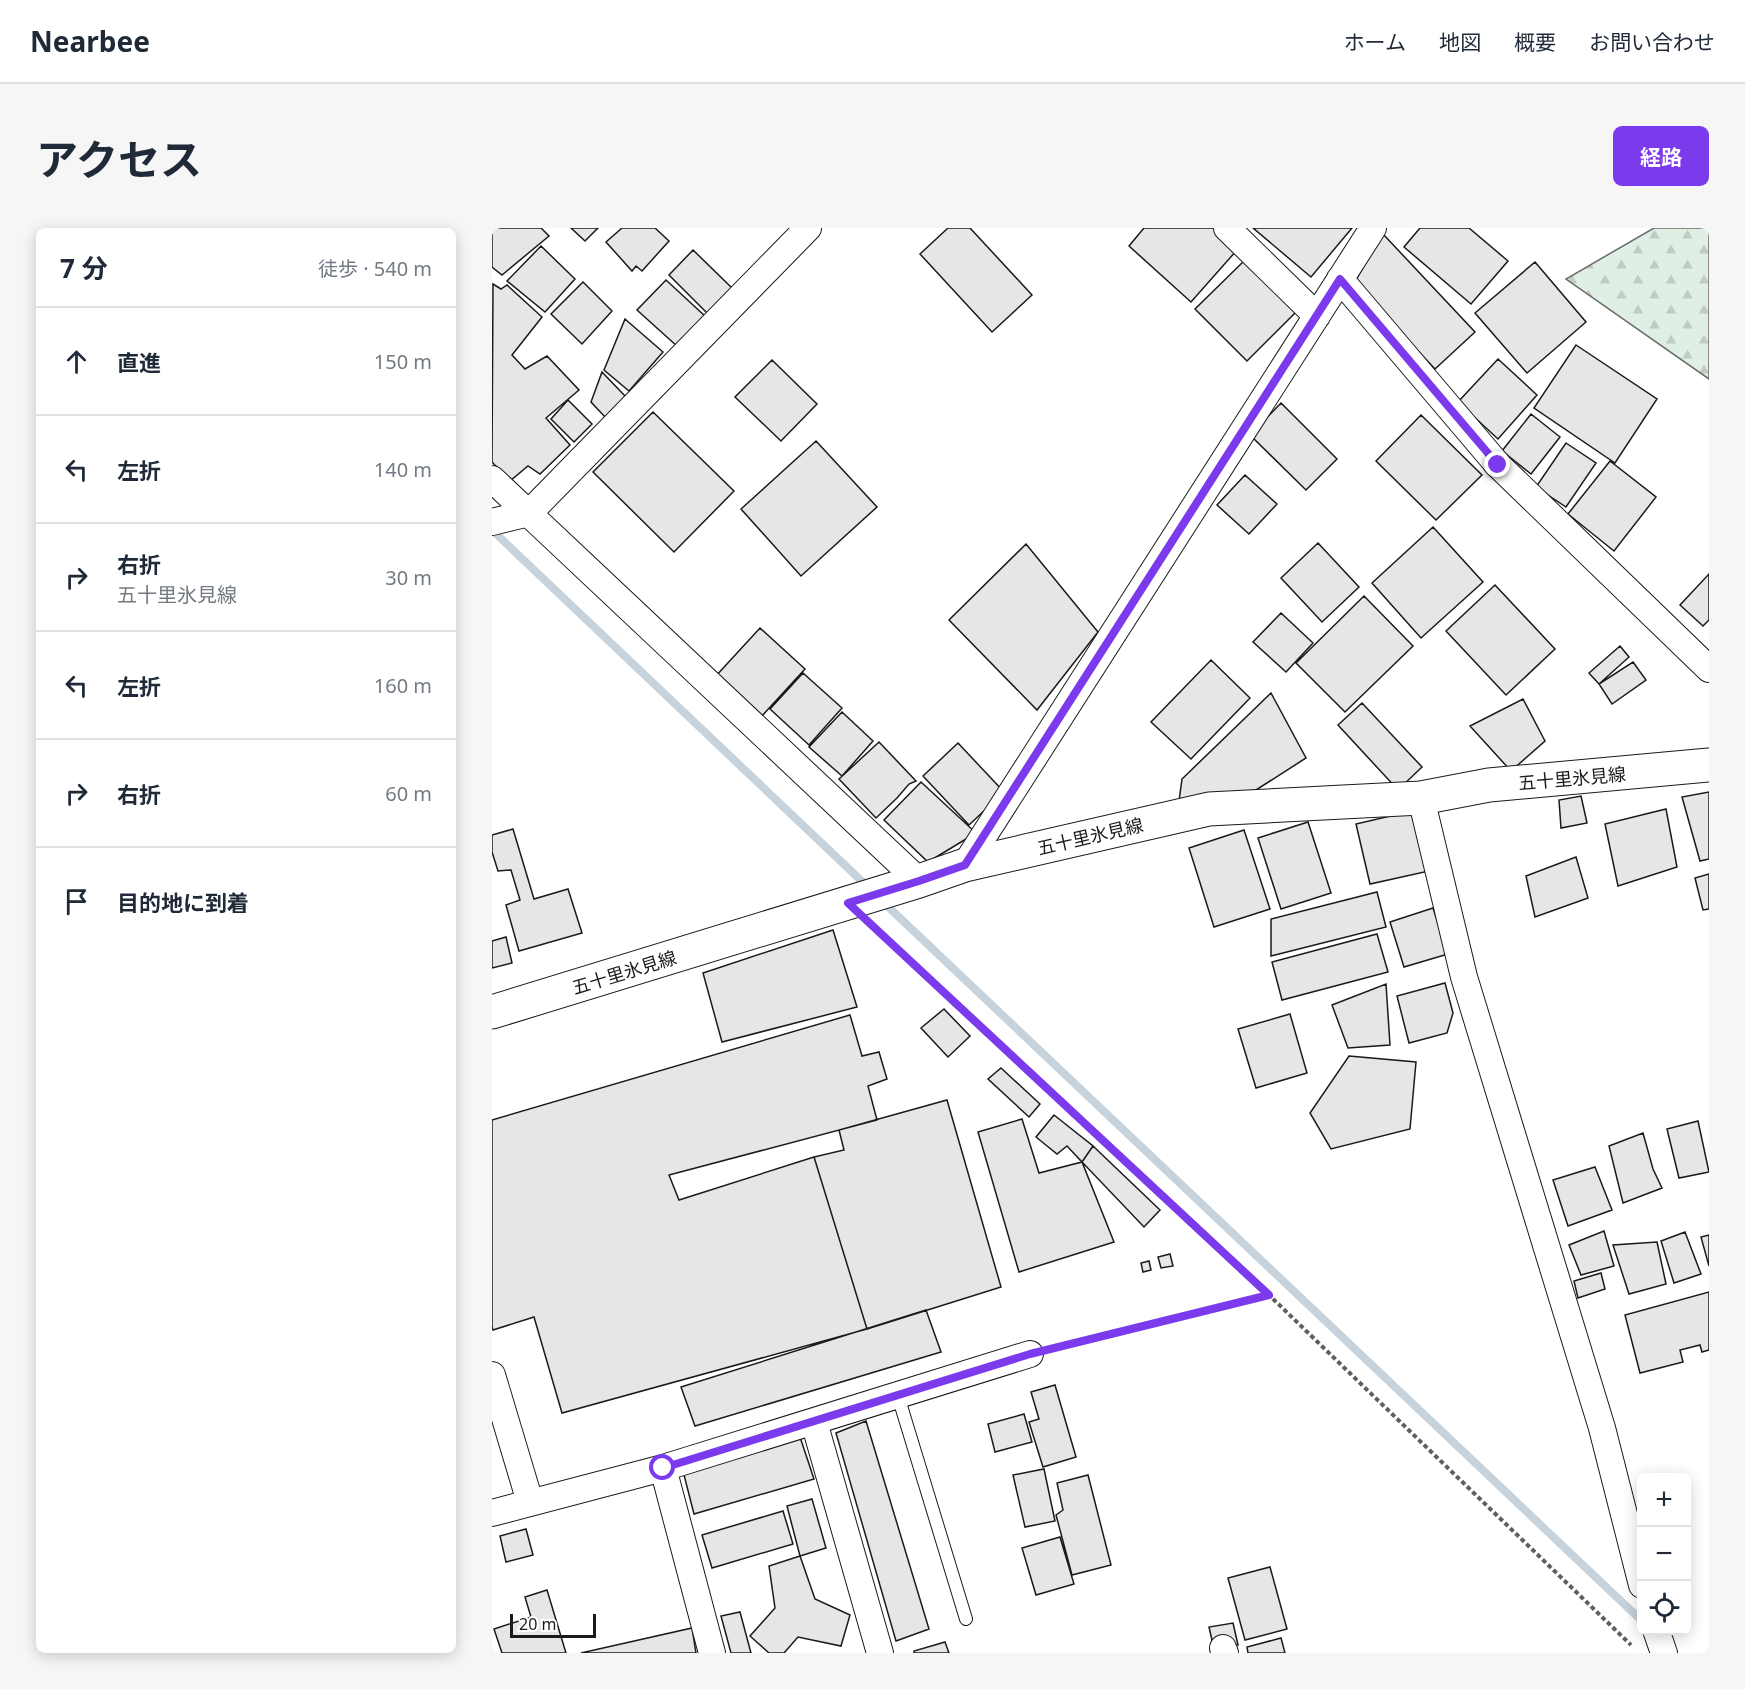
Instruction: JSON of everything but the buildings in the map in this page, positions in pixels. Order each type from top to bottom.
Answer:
[{"type":"main road","name":"五十里氷見線","points":[[492,1012],[965,865],[1209,809],[1421,798],[1490,785],[1709,765]]},
{"type":"street","points":[[492,522],[529,513],[808,228]]},
{"type":"street","points":[[1227,228],[1317,316]]},
{"type":"street","points":[[965,865],[1373,228]]},
{"type":"street","points":[[1340,279],[1498,465],[1709,669]]},
{"type":"street","points":[[492,479],[919,881]]},
{"type":"street","points":[[1421,798],[1464,977],[1602,1428],[1640,1581]]},
{"type":"street","points":[[492,1513],[663,1468],[1030,1354]]},
{"type":"street","points":[[492,1376],[530,1502]]},
{"type":"street","points":[[813,1422],[875,1652]]},
{"type":"street","points":[[663,1468],[712,1653]]},
{"type":"street","points":[[1658,1635],[1664,1653]]},
{"type":"lane","points":[[898,1396],[966,1619]]},
{"type":"path","points":[[848,903],[1269,1295],[1631,1645]]},
{"type":"path","points":[[1030,1354],[1269,1295]]},
{"type":"green space","points":[[1654,228],[1709,228],[1709,379],[1566,279]]},
{"type":"waterway","points":[[492,530],[869,888]]},
{"type":"waterway","points":[[882,901],[1637,1616]]},
{"type":"route","points":[[663,1468],[1030,1354],[1269,1295],[848,903],[965,865],[1340,279],[1498,465]]}]
